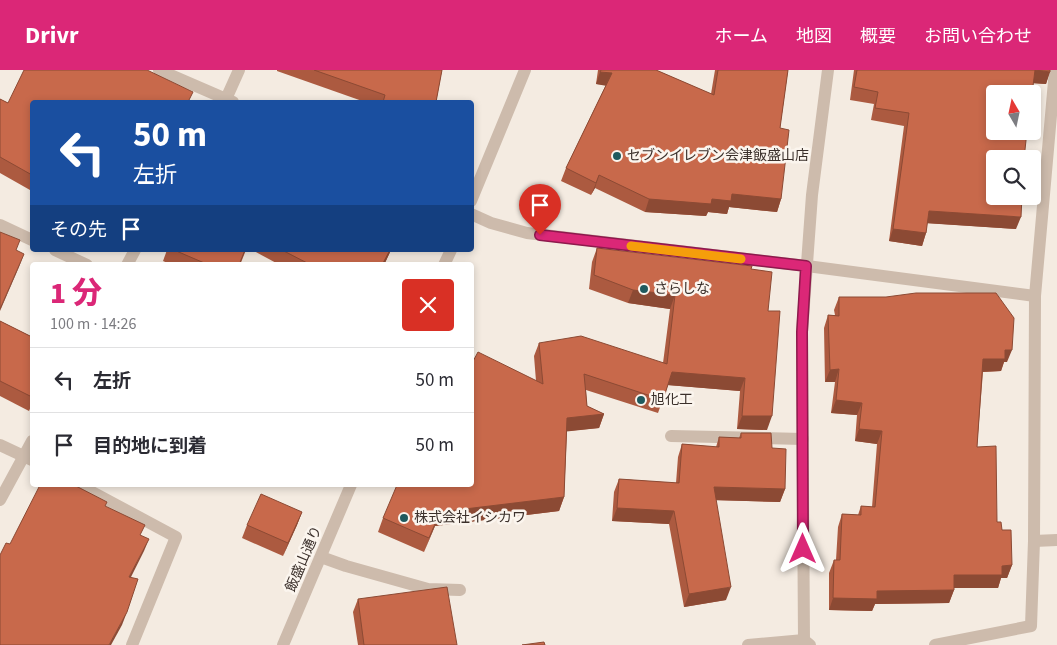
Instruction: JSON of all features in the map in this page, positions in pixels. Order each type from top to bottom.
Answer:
[{"type":"street","points":[[159,70],[209,98],[223,100]]},
{"type":"street","points":[[230,100],[239,70]]},
{"type":"street","points":[[474,194],[525,70]]},
{"type":"street","points":[[748,645],[807,643],[802,332],[812,195],[828,70]]},
{"type":"street","points":[[935,645],[1031,626],[1034,541],[1035,296],[1055,70]]},
{"type":"street","points":[[474,215],[527,233],[806,266],[1035,296]]},
{"type":"street","points":[[0,225],[30,239]]},
{"type":"street","points":[[59,252],[81,262]]},
{"type":"street","points":[[671,436],[803,438]]},
{"type":"street","points":[[0,446],[29,458],[0,500]]},
{"type":"street","points":[[83,487],[176,537],[132,645]]},
{"type":"street","name":"飯盛山通り","points":[[283,645],[350,487]]},
{"type":"street","points":[[1034,541],[1057,540]]},
{"type":"street","points":[[321,557],[428,589],[460,590]]},
{"type":"building","points":[[24,70],[147,70],[193,92],[189,100],[30,100],[30,174],[0,157],[0,99],[8,103]]},
{"type":"building","points":[[314,70],[442,70],[436,100],[384,100],[385,95]]},
{"type":"building","points":[[601,70],[656,70],[714,95],[718,70],[788,70],[780,128],[789,130],[781,199],[732,194],[731,201],[712,199],[711,204],[649,199],[599,175],[596,183],[566,168],[612,73],[600,72]]},
{"type":"building","points":[[857,70],[1035,70],[1033,85],[986,85],[986,140],[1026,140],[1025,150],[986,150],[986,205],[1022,205],[1021,217],[929,211],[926,233],[893,229],[909,113],[875,108],[878,92],[854,87]]},
{"type":"building","points":[[0,232],[20,240],[16,250],[24,254],[0,309]]},
{"type":"building","points":[[597,248],[752,266],[751,269],[772,272],[768,311],[780,311],[772,416],[742,416],[745,378],[672,372],[663,400],[584,374],[587,406],[604,414],[567,418],[564,497],[440,512],[429,538],[383,518],[396,487],[474,487],[474,359],[478,352],[543,384],[539,343],[581,336],[667,364],[675,295],[633,290],[594,275]]},
{"type":"building","points":[[179,252],[244,252],[240,262],[202,262]]},
{"type":"building","points":[[286,252],[389,252],[384,262],[305,262]]},
{"type":"building","points":[[916,293],[996,293],[1014,318],[1012,350],[1005,350],[1005,359],[983,359],[977,447],[996,446],[997,522],[1001,522],[1002,530],[1011,530],[1012,565],[1002,566],[1002,575],[954,575],[954,590],[877,591],[877,599],[833,598],[834,560],[840,560],[842,514],[861,515],[861,506],[875,507],[882,431],[859,429],[862,403],[836,400],[839,369],[830,370],[828,315],[839,316],[839,297],[886,297]]},
{"type":"building","points":[[0,321],[30,336],[30,396],[0,381]]},
{"type":"building","points":[[741,433],[771,433],[772,448],[786,449],[785,489],[714,487],[731,587],[689,594],[674,511],[617,508],[619,479],[679,483],[682,444],[719,447],[719,437],[741,438]]},
{"type":"building","points":[[39,487],[78,487],[107,502],[105,506],[145,525],[140,535],[149,539],[129,577],[138,579],[127,612],[109,645],[0,645],[0,555],[6,543],[10,544]]},
{"type":"building","points":[[261,494],[302,512],[288,543],[247,525]]},
{"type":"building","points":[[447,587],[457,645],[364,645],[358,599]]},
{"type":"building","points":[[544,642],[545,645],[522,645]]},
{"type":"slow traffic","points":[[631,246],[741,259]]},
{"type":"place","name":"セブンイレブン会津飯盛山店","points":[[617,156]]},
{"type":"place","name":"さらしな","points":[[644,289]]},
{"type":"place","name":"旭化工","points":[[641,400]]},
{"type":"place","name":"株式会社イシカワ","points":[[404,518]]},
{"type":"route","points":[[540,235],[806,266],[802,332],[803,549]]}]
